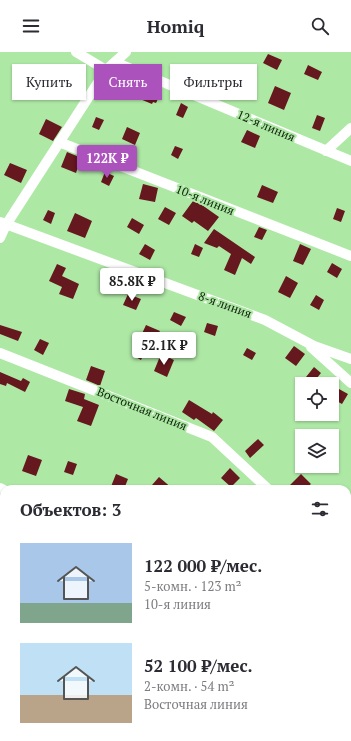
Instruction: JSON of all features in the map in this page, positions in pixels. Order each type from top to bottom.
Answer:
[{"type":"street","points":[[76,52],[96,64]]},
{"type":"street","points":[[113,64],[126,52]]},
{"type":"street","name":"12-я линия","points":[[115,62],[351,161]]},
{"type":"street","points":[[0,238],[3,223],[94,88]]},
{"type":"street","points":[[326,151],[351,128]]},
{"type":"street","name":"10-я линия","points":[[59,142],[240,214],[351,256]]},
{"type":"street","name":"8-я линия","points":[[3,223],[265,320],[314,346],[351,359]]},
{"type":"street","points":[[302,339],[351,383]]},
{"type":"street","name":"Восточная линия","points":[[0,353],[212,437],[264,485]]},
{"type":"building","points":[[268,54],[282,60],[277,70],[263,63]]},
{"type":"building","points":[[308,65],[322,72],[318,80],[304,74]]},
{"type":"building","points":[[275,86],[291,93],[284,110],[268,103]]},
{"type":"building","points":[[142,100],[158,100],[156,103],[153,102],[152,104]]},
{"type":"building","points":[[181,103],[188,107],[183,118],[176,115]]},
{"type":"building","points":[[317,115],[325,118],[320,131],[312,128]]},
{"type":"building","points":[[96,117],[104,120],[99,130],[92,127]]},
{"type":"building","points":[[46,119],[62,127],[53,141],[39,134]]},
{"type":"building","points":[[127,127],[140,133],[135,145],[122,139]]},
{"type":"building","points":[[247,130],[260,136],[255,148],[241,142]]},
{"type":"building","points":[[175,146],[183,149],[178,159],[171,155]]},
{"type":"building","points":[[67,152],[89,161],[86,170],[78,167],[76,173],[61,167]]},
{"type":"building","points":[[10,163],[27,170],[21,183],[4,175]]},
{"type":"building","points":[[105,172],[114,176],[109,186],[101,182]]},
{"type":"building","points":[[143,184],[158,188],[155,202],[139,199]]},
{"type":"building","points":[[262,185],[278,192],[273,203],[257,197]]},
{"type":"building","points":[[193,201],[202,205],[219,217],[208,231],[194,221],[192,223],[182,216]]},
{"type":"building","points":[[165,207],[176,213],[169,225],[158,219]]},
{"type":"building","points":[[337,208],[345,211],[341,222],[333,219]]},
{"type":"building","points":[[48,210],[55,213],[51,224],[43,220]]},
{"type":"building","points":[[75,213],[92,221],[85,238],[67,231]]},
{"type":"building","points":[[132,218],[144,225],[139,234],[127,227]]},
{"type":"building","points":[[259,227],[267,230],[262,240],[254,237]]},
{"type":"building","points":[[214,229],[255,257],[251,264],[242,258],[235,275],[224,270],[231,254],[219,246],[217,248],[204,243]]},
{"type":"building","points":[[145,244],[155,250],[150,260],[139,254]]},
{"type":"building","points":[[195,244],[203,248],[199,257],[191,254]]},
{"type":"building","points":[[300,244],[311,249],[303,265],[293,261]]},
{"type":"building","points":[[332,263],[342,269],[337,278],[327,272]]},
{"type":"building","points":[[57,264],[66,268],[62,276],[79,284],[73,299],[59,294],[62,287],[49,281]]},
{"type":"building","points":[[286,276],[298,283],[290,298],[278,292]]},
{"type":"building","points":[[128,294],[141,299],[136,310],[123,305]]},
{"type":"building","points":[[316,295],[324,300],[319,310],[310,305]]},
{"type":"building","points":[[174,312],[186,317],[181,326],[170,320]]},
{"type":"building","points":[[207,323],[218,326],[215,336],[204,332]]},
{"type":"building","points":[[0,325],[22,332],[18,341],[0,334]]},
{"type":"building","points":[[146,325],[160,331],[156,338],[152,336],[141,360],[132,355]]},
{"type":"building","points":[[40,339],[49,343],[43,355],[34,350]]},
{"type":"building","points":[[294,346],[305,354],[296,366],[285,358]]},
{"type":"building","points":[[247,348],[256,353],[252,360],[243,355]]},
{"type":"building","points":[[161,354],[174,360],[167,377],[154,371]]},
{"type":"building","points":[[91,366],[105,371],[100,386],[86,380]]},
{"type":"building","points":[[314,367],[321,373],[318,377],[306,377]]},
{"type":"building","points":[[0,372],[21,381],[23,378],[30,382],[25,392],[7,383],[6,386],[0,384]]},
{"type":"building","points":[[69,389],[85,394],[84,399],[99,405],[91,426],[77,421],[83,407],[65,401]]},
{"type":"building","points":[[339,389],[348,394],[342,404],[339,402]]},
{"type":"building","points":[[189,400],[212,414],[213,412],[223,420],[214,431],[196,418],[194,420],[182,412]]},
{"type":"building","points":[[258,439],[264,445],[250,458],[245,451]]},
{"type":"building","points":[[28,455],[42,460],[36,476],[22,471]]},
{"type":"building","points":[[68,461],[77,464],[73,475],[64,472]]},
{"type":"building","points":[[230,468],[240,478],[233,485],[229,485],[221,478]]},
{"type":"building","points":[[116,474],[128,479],[126,485],[112,485]]},
{"type":"building","points":[[301,474],[311,484],[310,485],[290,485]]},
{"type":"building","points":[[159,477],[168,485],[152,485]]}]
